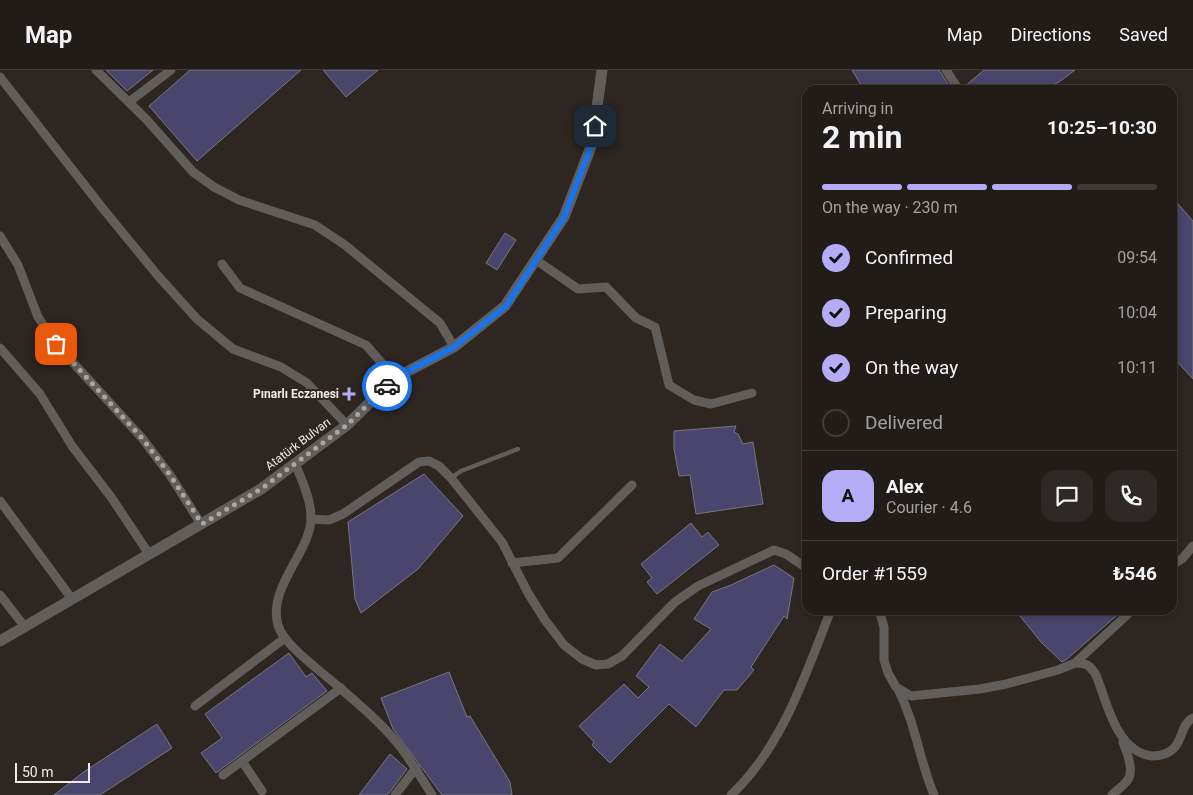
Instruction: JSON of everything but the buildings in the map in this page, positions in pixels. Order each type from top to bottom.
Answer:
[{"type":"street","points":[[96,70],[129,102],[193,172],[214,187],[239,200],[315,225],[345,245],[440,323],[454,347]]},
{"type":"street","points":[[129,102],[171,70]]},
{"type":"street","name":"Atatürk Bulvarı","points":[[0,642],[261,489],[347,425],[395,378],[454,347],[506,306],[564,217],[592,144],[602,70]]},
{"type":"street","points":[[946,70],[956,85]]},
{"type":"street","points":[[0,77],[104,210],[159,277],[197,319],[233,349],[281,367],[307,383],[347,425]]},
{"type":"street","points":[[0,236],[18,265],[38,317],[56,344],[142,438],[170,475],[202,524]]},
{"type":"street","points":[[536,260],[578,289],[606,287],[636,318],[656,327],[669,385],[694,400],[711,404],[752,393]]},
{"type":"street","points":[[222,264],[240,288],[366,345],[395,378]]},
{"type":"street","points":[[0,348],[40,394],[72,446],[111,497],[149,554]]},
{"type":"street","points":[[311,519],[329,520],[343,514],[420,462],[429,461],[439,466],[451,478],[502,542],[545,620],[564,645],[582,659],[596,665],[608,664],[622,656],[675,602],[698,586],[774,550],[786,554],[802,565]]},
{"type":"street","points":[[296,463],[308,498],[311,519],[307,535],[282,586],[277,611],[278,625],[285,638],[341,688],[398,744],[416,768],[432,795]]},
{"type":"street","points":[[512,563],[558,558],[632,485]]},
{"type":"street","points":[[0,501],[72,599]]},
{"type":"street","points":[[1177,562],[1193,546]]},
{"type":"street","points":[[0,594],[25,627]]},
{"type":"street","points":[[731,795],[767,752],[779,732],[829,615]]},
{"type":"street","points":[[880,615],[884,627],[884,660],[888,673],[908,708],[917,735],[923,764],[934,795]]},
{"type":"street","points":[[896,687],[911,696],[980,689],[1058,670],[1075,663],[1127,615]]},
{"type":"street","points":[[195,706],[285,638]]},
{"type":"street","points":[[1075,663],[1085,663],[1092,668],[1121,734],[1129,758],[1131,771],[1128,780],[1112,795]]},
{"type":"street","points":[[223,775],[341,688]]},
{"type":"street","points":[[1121,734],[1127,744],[1134,749],[1147,755],[1156,756],[1172,750],[1179,742],[1185,723],[1193,718]]},
{"type":"street","points":[[242,761],[262,791]]},
{"type":"street","points":[[394,795],[416,768]]},
{"type":"lane","points":[[451,478],[460,471],[518,449]]},
{"type":"way so far","points":[[56,344],[142,438],[170,475],[202,524],[261,489],[347,425],[387,386]]},
{"type":"place","name":"Pınarlı Eczanesi","points":[[349,394]]},
{"type":"route","points":[[387,386],[395,378],[454,347],[506,306],[564,217],[592,144],[595,126]]}]
